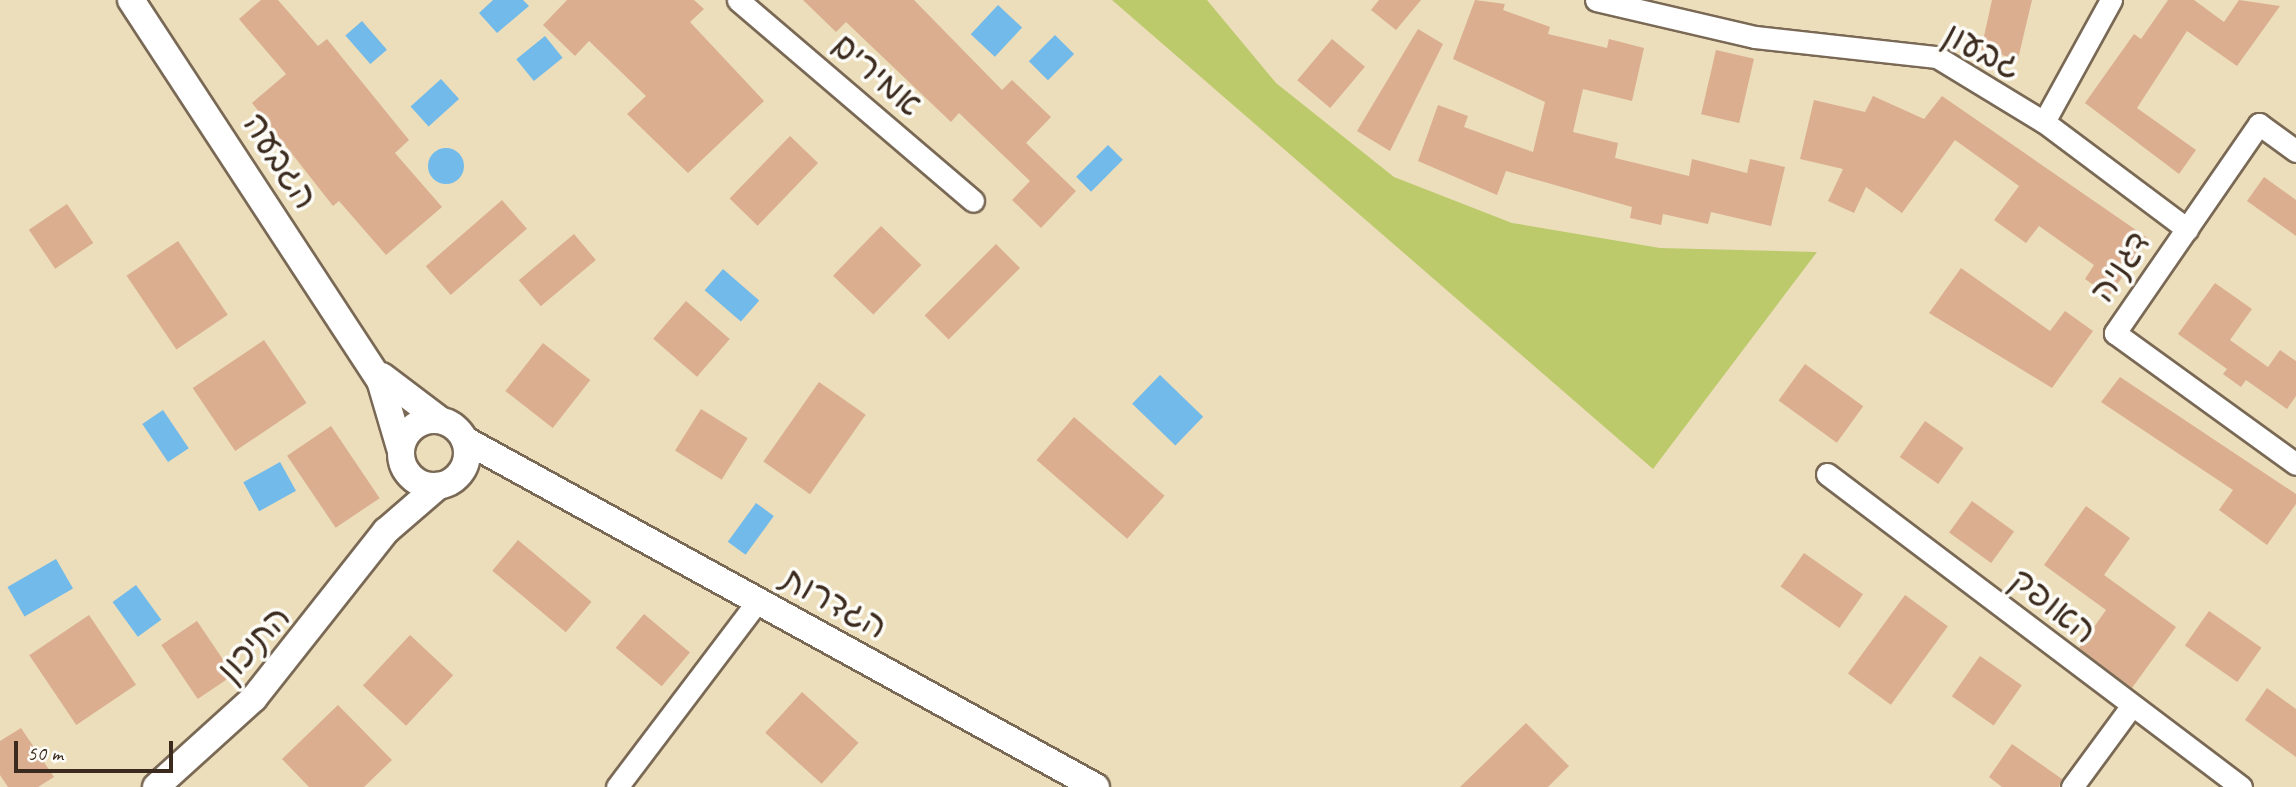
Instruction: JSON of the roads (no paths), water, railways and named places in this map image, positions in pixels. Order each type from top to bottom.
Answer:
[{"type":"street","name":"הגבעה","points":[[131,0],[368,362],[393,412],[401,455],[386,531]]},
{"type":"street","name":"אמירים","points":[[738,0],[973,201]]},
{"type":"street","name":"גבעון","points":[[1596,0],[1755,37],[1937,57],[2044,122],[2187,229]]},
{"type":"street","points":[[2044,122],[2111,0]]},
{"type":"street","name":"דגניה","points":[[2296,151],[2259,124],[2115,333],[2296,464]]},
{"type":"street","name":"הגבעה","points":[[368,362],[404,397],[440,420]]},
{"type":"street","points":[[386,531],[446,483],[466,463],[465,440],[440,420],[419,423],[401,455],[420,484],[446,483]]},
{"type":"street","name":"הגדרות","points":[[465,440],[537,484],[1096,787]]},
{"type":"street","name":"האופק","points":[[1828,474],[2130,708],[2241,787]]},
{"type":"street","name":"הגדרות","points":[[446,483],[509,476],[537,484]]},
{"type":"street","name":"התיכון","points":[[156,787],[295,654],[386,531]]},
{"type":"street","points":[[617,787],[757,602]]},
{"type":"street","points":[[2072,787],[2130,708]]},
{"type":"water","points":[[493,0],[523,0],[529,6],[497,33],[479,13]]},
{"type":"water","points":[[998,5],[1022,28],[995,57],[971,34]]},
{"type":"water","points":[[362,21],[387,50],[370,64],[345,35]]},
{"type":"water","points":[[1055,35],[1074,54],[1048,80],[1029,61]]},
{"type":"water","points":[[545,36],[563,58],[534,81],[516,59]]},
{"type":"water","points":[[441,79],[459,99],[429,126],[411,106]]},
{"type":"water","points":[[1108,145],[1123,160],[1091,192],[1076,177]]},
{"type":"water","points":[[446,148],[459,153],[464,166],[459,179],[446,184],[433,179],[428,166],[433,153]]},
{"type":"water","points":[[723,269],[759,300],[741,322],[705,290]]},
{"type":"water","points":[[1160,375],[1203,417],[1175,445],[1132,404]]},
{"type":"water","points":[[163,410],[189,448],[168,462],[142,424]]},
{"type":"water","points":[[280,462],[296,491],[259,511],[243,482]]},
{"type":"water","points":[[756,503],[774,516],[746,555],[728,542]]},
{"type":"water","points":[[56,559],[73,588],[25,616],[8,587]]},
{"type":"water","points":[[136,585],[161,620],[138,637],[113,602]]}]
